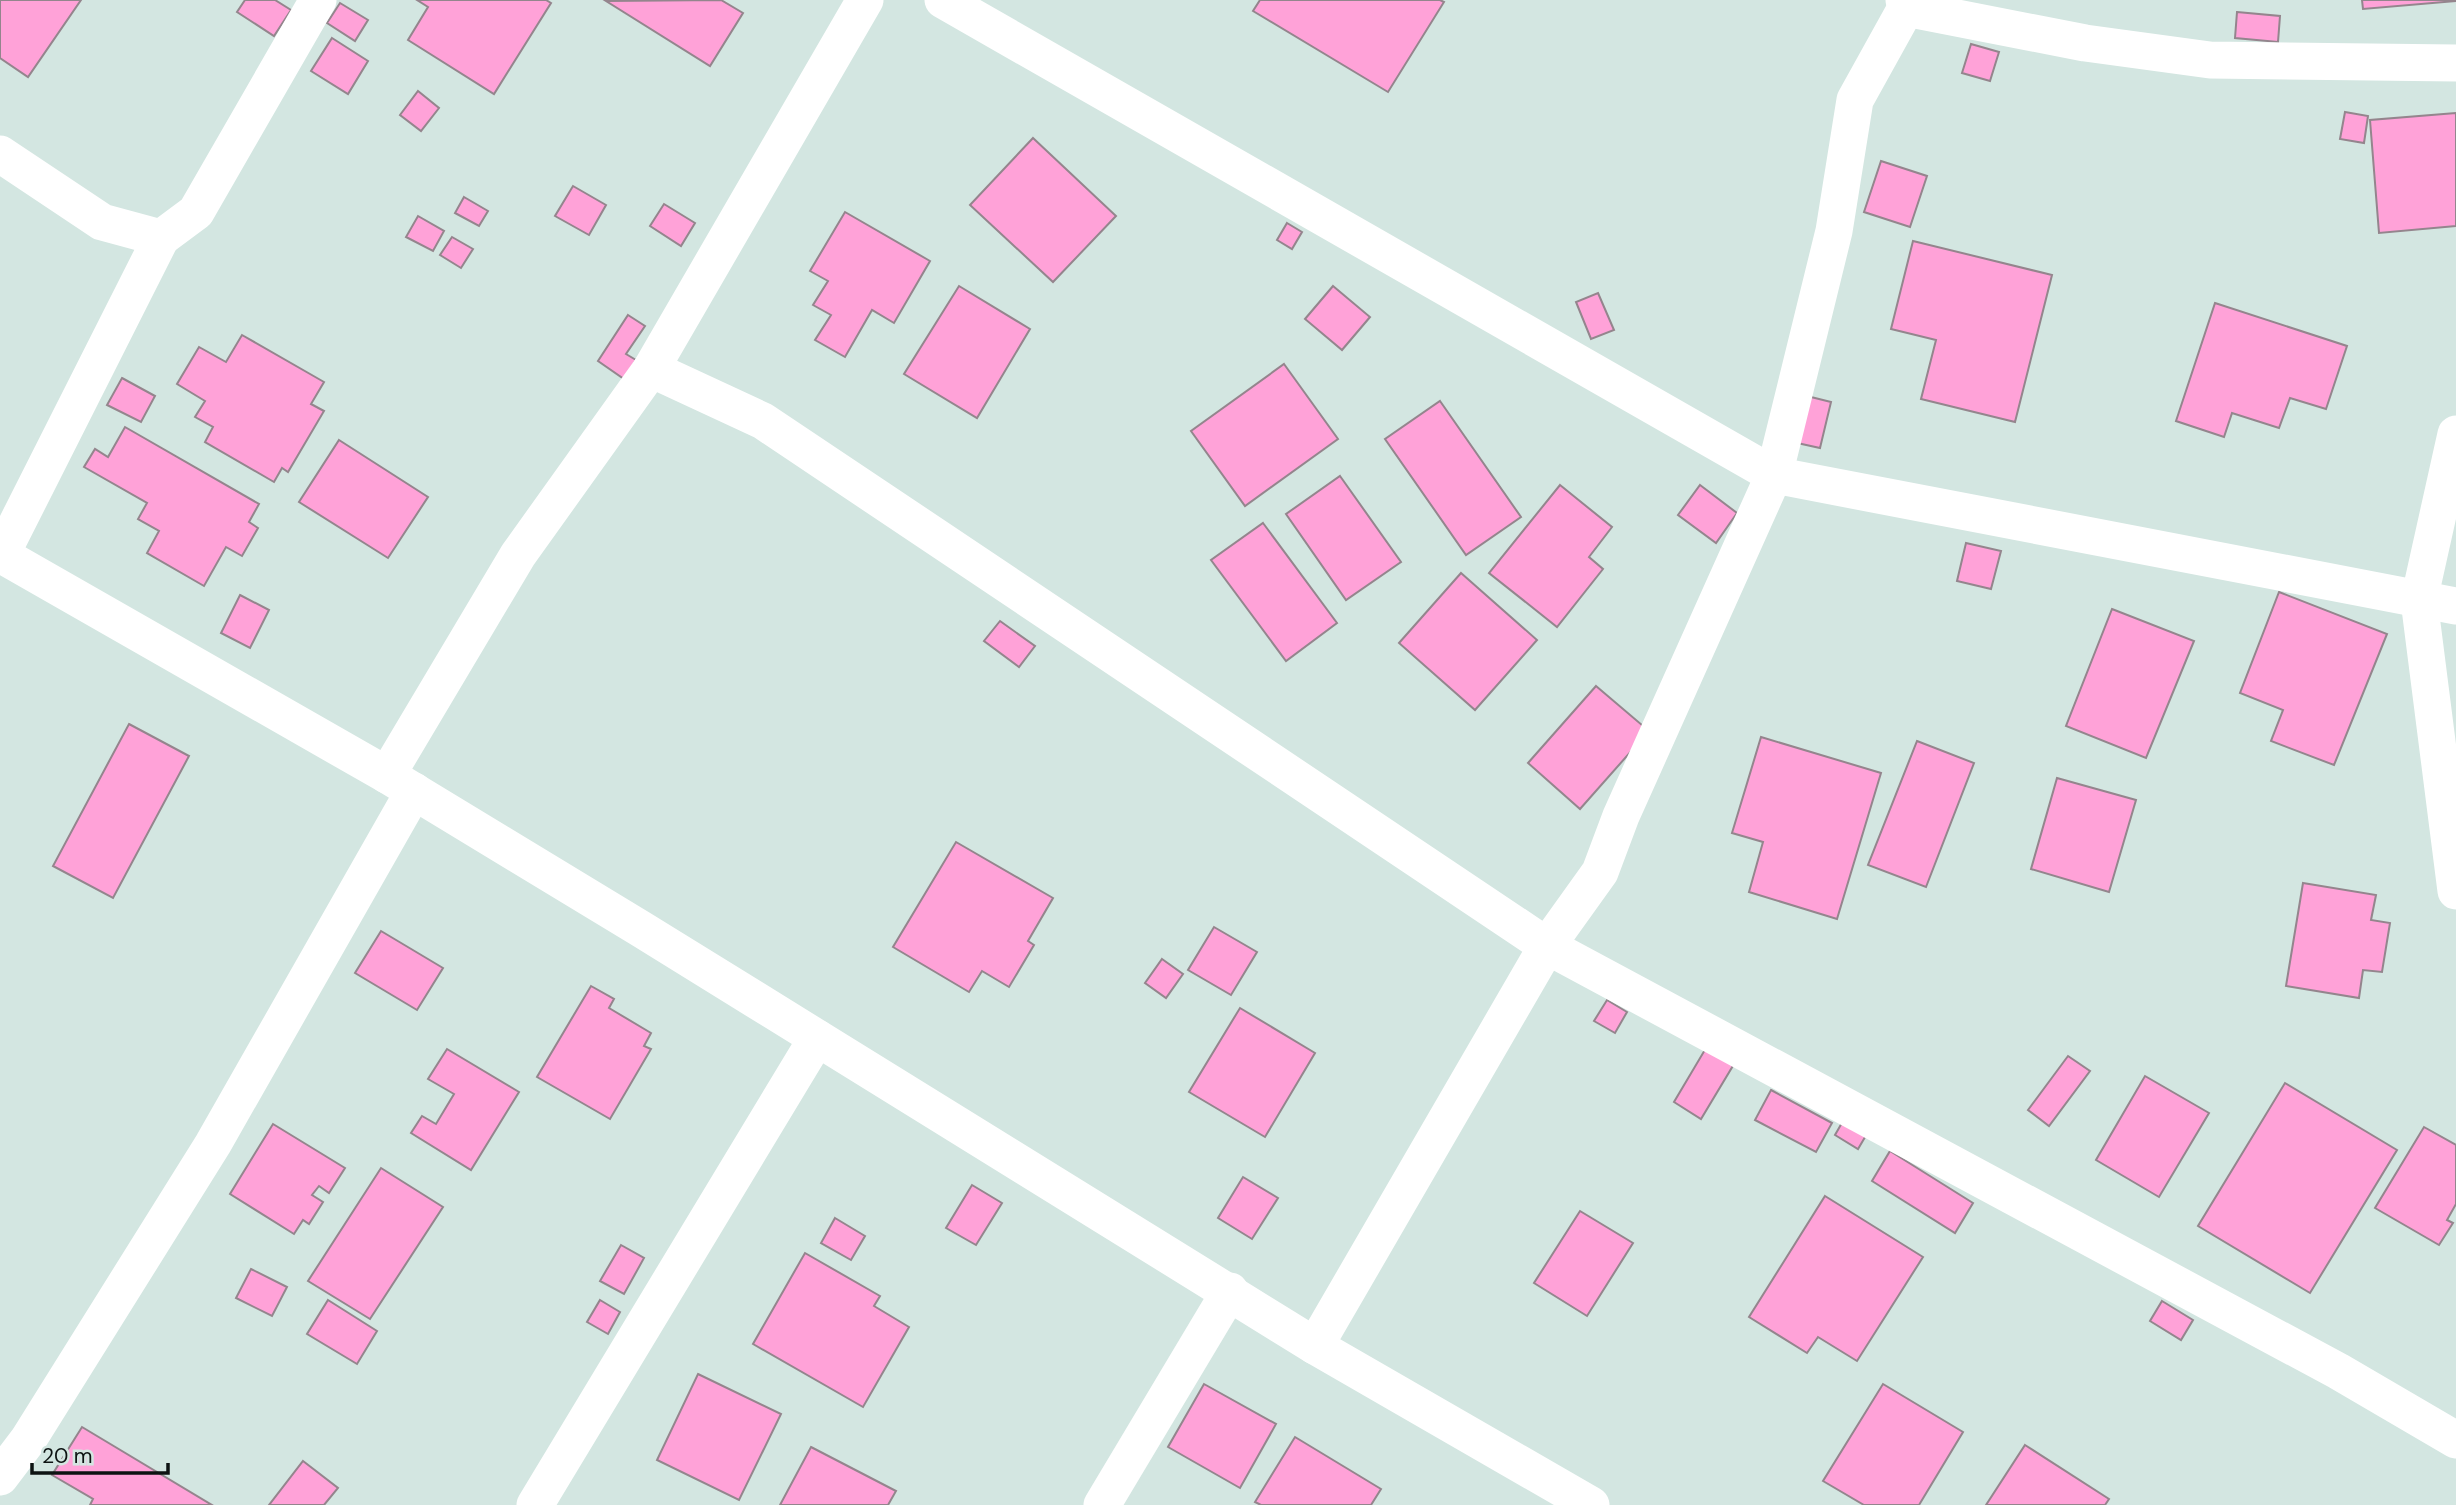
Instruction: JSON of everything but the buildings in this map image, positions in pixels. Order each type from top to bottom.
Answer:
[{"type":"street","points":[[318,0],[196,212],[161,239],[1,555],[401,783],[1315,1346],[1591,1505]]},
{"type":"street","points":[[0,1477],[28,1440],[213,1144],[518,555],[651,369],[865,0]]},
{"type":"street","points":[[943,0],[1774,475],[2456,606]]},
{"type":"street","points":[[1315,1346],[1547,946],[1600,872],[1621,816],[1774,475],[1834,231],[1855,100],[1905,4],[2085,44],[2210,60],[2456,63]]},
{"type":"street","points":[[0,154],[102,222],[161,239]]},
{"type":"street","points":[[651,369],[763,421],[1547,946],[2337,1371],[2456,1440]]},
{"type":"street","points":[[2456,434],[2419,600],[2456,891]]},
{"type":"street","points":[[535,1505],[817,1038]]},
{"type":"street","points":[[1102,1505],[1230,1292]]}]
